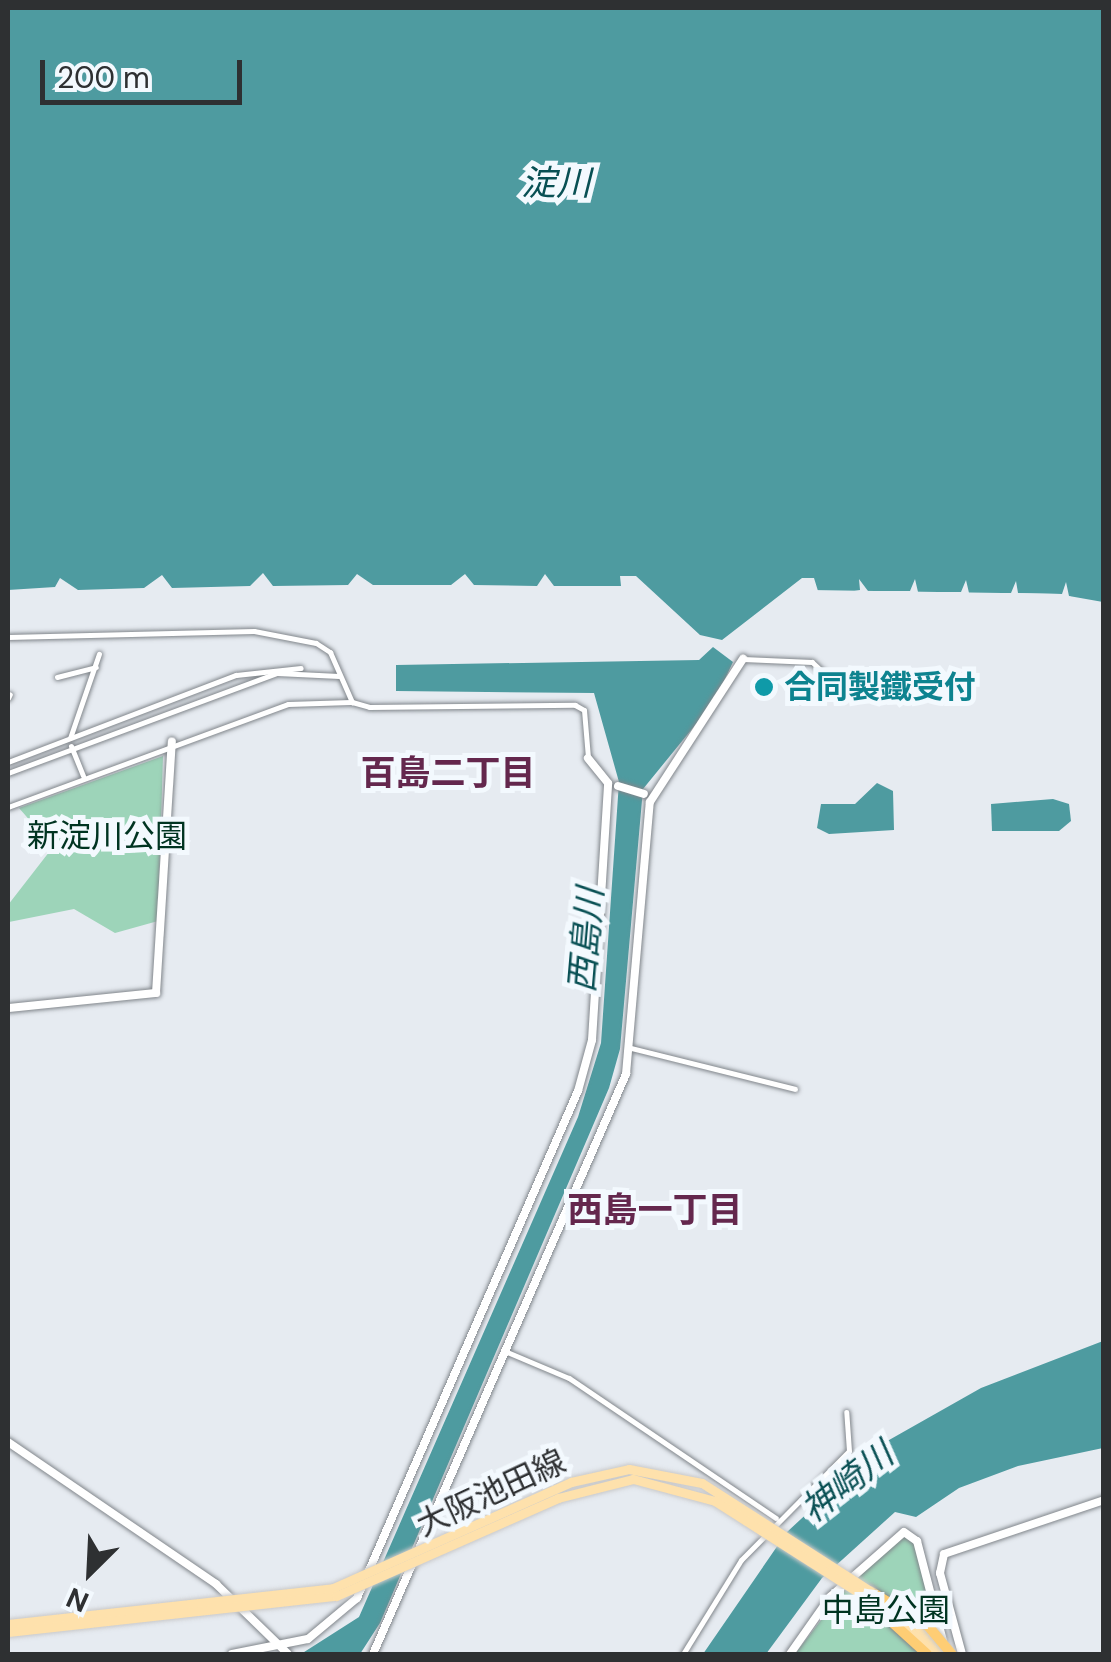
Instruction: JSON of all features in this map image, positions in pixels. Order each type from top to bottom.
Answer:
[{"type":"highway","points":[[866,1592],[927,1654]]},
{"type":"highway","points":[[866,1592],[922,1620],[945,1654]]},
{"type":"main road","name":"大阪池田線","points":[[8,1624],[334,1588],[571,1482],[629,1468],[679,1474],[714,1489],[866,1592]]},
{"type":"main road","name":"大阪池田線","points":[[8,1632],[323,1600],[558,1498],[632,1479],[715,1501],[866,1592]]},
{"type":"street","points":[[8,637],[254,631],[325,646],[352,702]]},
{"type":"street","points":[[70,738],[66,729],[99,654]]},
{"type":"street","points":[[373,1654],[608,1120],[631,1048],[649,795],[743,659],[812,662],[831,680]]},
{"type":"street","points":[[8,762],[236,675],[274,665],[339,676]]},
{"type":"street","points":[[57,677],[96,666]]},
{"type":"street","points":[[8,773],[71,746],[304,669]]},
{"type":"street","points":[[8,807],[172,742],[288,704],[352,702],[575,706],[584,710],[588,758],[613,784],[649,795]]},
{"type":"street","points":[[8,1008],[156,993],[172,742]]},
{"type":"street","points":[[71,746],[83,776]]},
{"type":"street","points":[[232,1654],[282,1645],[324,1631],[357,1598],[578,1091],[592,1040],[613,784]]},
{"type":"street","points":[[631,1048],[796,1089]]},
{"type":"street","points":[[507,1352],[569,1378],[776,1518]]},
{"type":"street","points":[[683,1654],[776,1518],[849,1451],[846,1412]]},
{"type":"street","points":[[8,1442],[225,1591],[288,1654]]},
{"type":"street","points":[[962,1654],[940,1573],[944,1554],[1104,1500]]},
{"type":"street","points":[[790,1654],[830,1597],[904,1532],[917,1541],[945,1654]]},
{"type":"green space","name":"新淀川公園","points":[[163,756],[158,921],[115,933],[74,909],[9,922],[8,905],[53,847],[19,808]]},
{"type":"green space","name":"中島公園","points":[[904,1536],[914,1542],[942,1654],[795,1654],[848,1585]]},
{"type":"water","name":"淀川","points":[[8,8],[1103,8],[1103,602],[1069,596],[1066,582],[1062,594],[1018,593],[1016,581],[1011,593],[969,593],[966,580],[961,592],[918,592],[915,579],[910,591],[868,591],[859,579],[860,590],[843,593],[818,591],[814,578],[802,578],[722,640],[700,635],[636,576],[620,576],[621,586],[554,586],[545,574],[537,586],[474,585],[465,574],[451,585],[373,585],[357,574],[348,585],[273,586],[263,573],[250,586],[172,588],[162,575],[144,588],[78,590],[60,578],[55,587],[8,590]]},
{"type":"water","points":[[713,647],[733,662],[714,702],[643,789],[620,1049],[609,1088],[380,1623],[360,1654],[301,1654],[359,1617],[578,1117],[601,1043],[619,782],[594,693],[396,691],[396,665],[699,660]]},
{"type":"water","points":[[877,783],[893,791],[894,830],[829,834],[817,828],[821,804],[855,804]]},
{"type":"water","points":[[1053,799],[1069,804],[1071,821],[1059,831],[992,831],[991,804]]},
{"type":"water","name":"神崎川","points":[[1103,1341],[1103,1448],[1018,1466],[959,1488],[916,1517],[895,1512],[822,1578],[766,1654],[703,1654],[787,1532],[882,1444],[981,1388]]},
{"type":"pier","points":[[811,590],[1062,594],[1103,607],[1060,597],[842,598]]},
{"type":"place","name":"合同製鐵受付","points":[[764,687]]},
{"type":"district","name":"百島二丁目","points":[[448,773]]},
{"type":"district","name":"西島一丁目","points":[[655,1210]]},
{"type":"water label","name":"西島川","points":[[586,940]]}]
